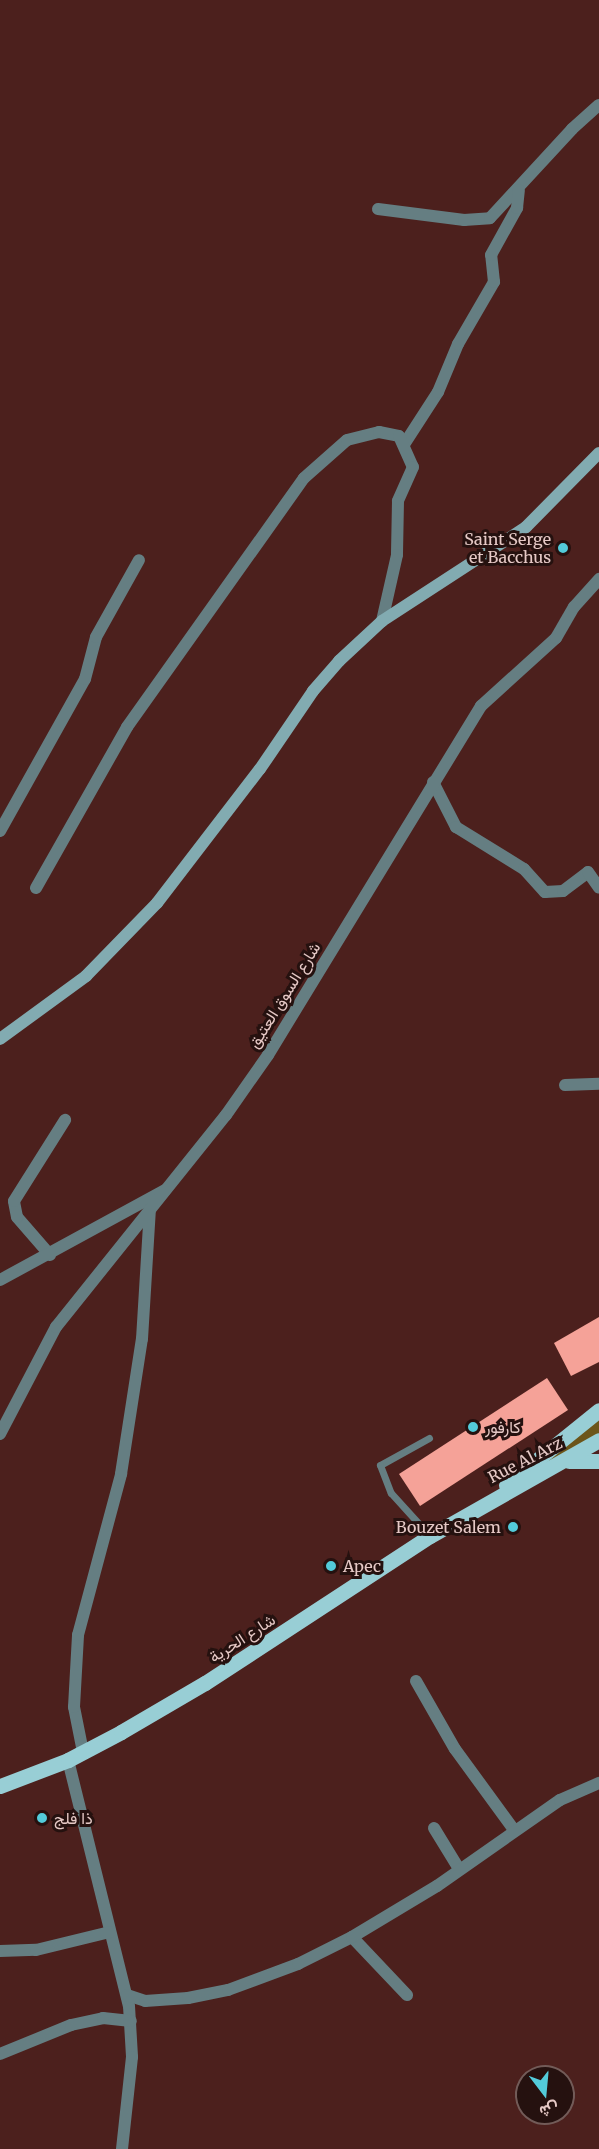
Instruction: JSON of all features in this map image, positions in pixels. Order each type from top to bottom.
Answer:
[{"type":"main road","points":[[0,1039],[40,1012],[120,944],[202,847],[313,691],[382,621],[526,527],[599,453]]},
{"type":"main road","name":"Rue Al Arz","points":[[491,1499],[599,1410]]},
{"type":"main road","name":"Rue Al Arz","points":[[491,1499],[563,1462],[599,1440]]},
{"type":"main road","points":[[563,1462],[585,1458],[599,1461]]},
{"type":"main road","name":"شارع الحرية","points":[[0,1786],[68,1760],[205,1683],[430,1536],[491,1499]]},
{"type":"street","points":[[378,209],[464,220],[485,219],[495,214],[519,190],[572,129],[599,105]]},
{"type":"street","points":[[405,443],[438,392],[458,344],[494,282],[491,255],[517,208],[519,190]]},
{"type":"street","points":[[36,888],[127,727],[304,478],[347,440],[379,432],[396,434],[405,443],[413,467],[398,501],[397,555],[382,621]]},
{"type":"street","points":[[0,831],[85,679],[96,637],[139,560]]},
{"type":"street","name":"شارع السوق العتيق","points":[[0,1434],[56,1327],[166,1189],[268,1055],[481,706],[556,638],[574,607],[599,579]]},
{"type":"street","points":[[433,782],[456,827],[524,869],[545,892],[563,891],[588,872],[599,888]]},
{"type":"street","points":[[565,1085],[599,1084]]},
{"type":"street","points":[[51,1255],[17,1217],[14,1201],[65,1120]]},
{"type":"street","points":[[0,1280],[51,1255],[166,1189]]},
{"type":"street","points":[[83,1752],[74,1707],[78,1635],[121,1474],[142,1339],[150,1209]]},
{"type":"street","points":[[416,1681],[454,1749],[514,1830]]},
{"type":"street","points":[[68,1760],[127,1995],[132,2057],[122,2149]]},
{"type":"street","points":[[127,1995],[165,2001],[228,1990],[289,1968],[352,1937],[459,1869],[560,1800],[599,1783]]},
{"type":"street","points":[[434,1828],[459,1869]]},
{"type":"street","points":[[0,1951],[36,1950],[111,1932]]},
{"type":"street","points":[[352,1937],[407,1995]]},
{"type":"street","points":[[0,2054],[71,2025],[103,2018],[130,2021]]},
{"type":"lane","points":[[429,1438],[380,1465],[391,1493],[430,1536]]},
{"type":"shaded area","points":[[599,1419],[599,1434],[524,1475]]},
{"type":"building","points":[[599,1317],[599,1362],[571,1376],[554,1343]]},
{"type":"building","points":[[547,1378],[568,1410],[420,1506],[399,1474]]},
{"type":"place","name":"Saint Serge et Bacchus","points":[[563,548]]},
{"type":"place","name":"كارفور","points":[[473,1427]]},
{"type":"place","name":"Bouzet Salem","points":[[513,1527]]},
{"type":"place","name":"Apec","points":[[331,1566]]},
{"type":"place","name":"ذا فلج","points":[[42,1818]]}]
